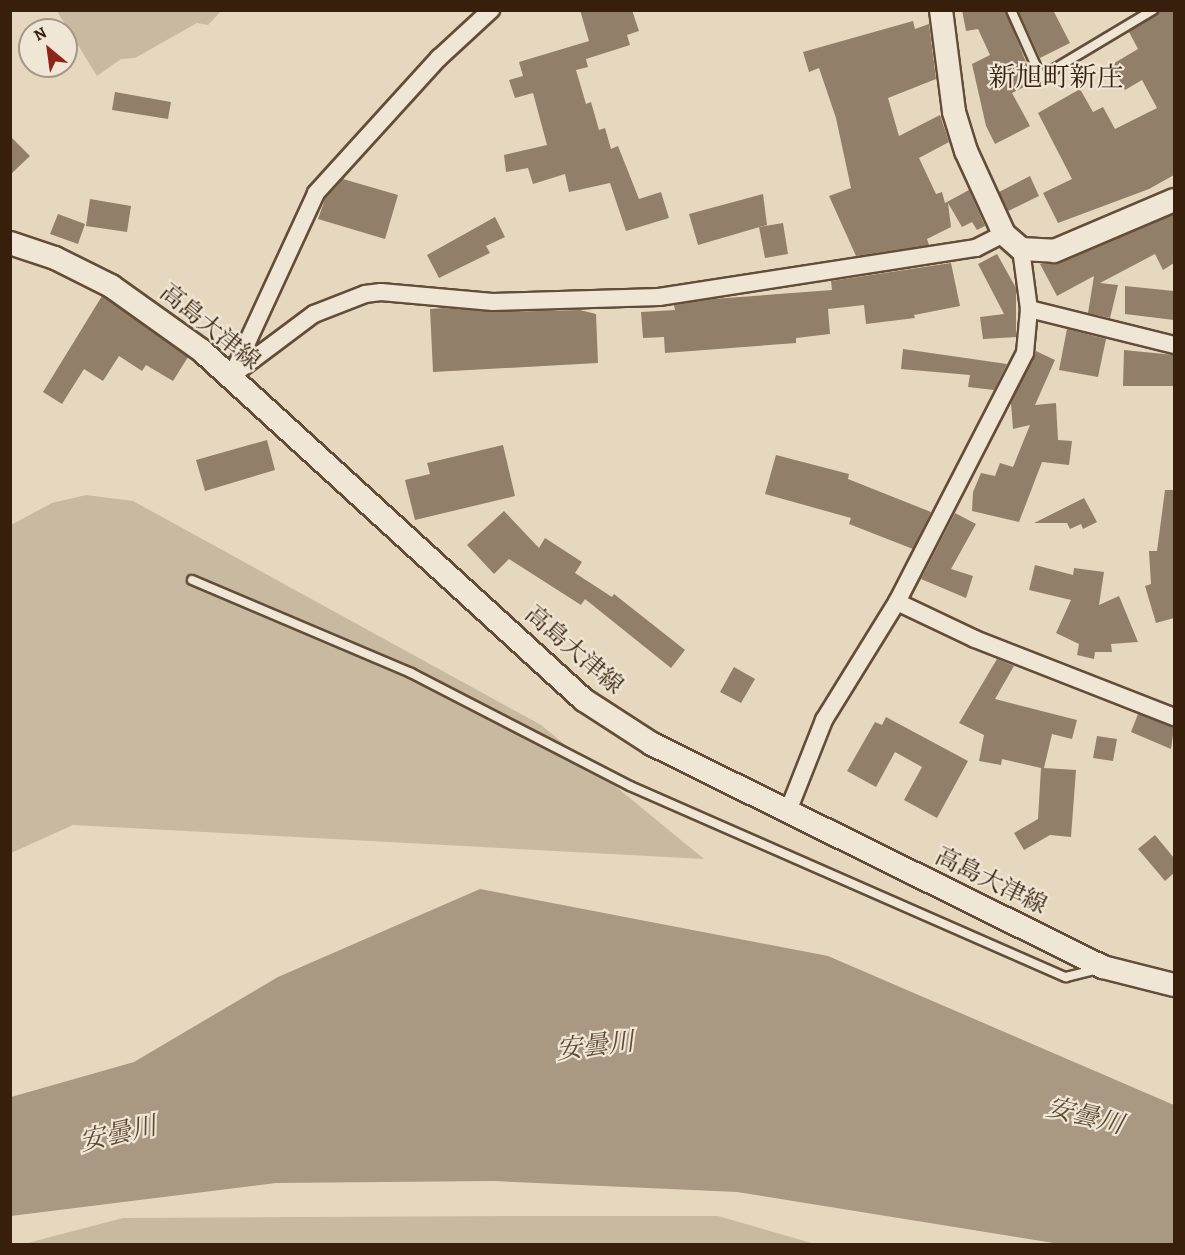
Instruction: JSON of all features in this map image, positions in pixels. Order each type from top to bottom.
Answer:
[{"type":"main road","points":[[941,10],[954,112],[1004,234],[1021,249],[1054,251],[1174,200]]},
{"type":"main road","name":"高島大津線","points":[[10,243],[55,258],[111,286],[165,322],[231,376],[584,700],[652,744],[1103,967],[1174,985]]},
{"type":"street","points":[[231,376],[316,193],[439,58],[491,10]]},
{"type":"street","points":[[231,376],[314,314],[365,294],[381,292],[493,302],[659,297],[976,248],[1004,234]]},
{"type":"street","points":[[788,811],[824,720],[897,602],[1025,353],[1029,309],[1021,249]]},
{"type":"street","points":[[1029,309],[1174,345]]},
{"type":"street","points":[[897,602],[975,639],[1174,717]]},
{"type":"lane","points":[[1011,10],[1041,77],[1153,10]]},
{"type":"lane","points":[[192,580],[411,673],[630,786],[1066,977],[1103,967]]},
{"type":"shaded area","points":[[57,11],[221,11],[208,25],[197,23],[135,58],[121,59],[97,76],[78,45],[78,18],[61,18]]},
{"type":"shaded area","points":[[86,495],[133,501],[541,725],[704,859],[73,825],[11,853],[11,525],[52,503]]},
{"type":"shaded area","points":[[718,1216],[815,1244],[24,1244],[123,1218]]},
{"type":"water","name":"安曇川","points":[[480,889],[828,956],[1174,1105],[1174,1244],[1060,1244],[737,1192],[494,1181],[276,1183],[11,1216],[11,1097],[134,1062],[278,977]]},
{"type":"building","points":[[580,10],[632,10],[639,31],[627,35],[630,45],[586,59],[588,67],[576,70],[586,104],[591,102],[599,130],[605,128],[611,149],[618,146],[639,199],[661,192],[669,218],[626,231],[610,183],[569,192],[565,174],[533,184],[528,168],[506,172],[504,155],[547,145],[533,93],[515,98],[509,80],[523,76],[519,62],[589,41]]},
{"type":"building","points":[[962,10],[1005,10],[1034,82],[1012,93],[1030,126],[995,144],[986,126],[972,64],[990,55],[978,29],[966,31]]},
{"type":"building","points":[[1018,10],[1053,10],[1070,43],[1040,58]]},
{"type":"building","points":[[1163,10],[1174,10],[1174,175],[1149,189],[1058,223],[1043,193],[1072,179],[1038,113],[1080,89],[1093,112],[1103,107],[1115,129],[1157,108],[1142,80],[1125,90],[1111,65],[1138,49],[1129,32]]},
{"type":"building","points":[[913,21],[915,29],[929,24],[936,79],[888,98],[899,136],[940,115],[949,142],[919,158],[936,194],[942,192],[945,203],[969,190],[985,226],[977,230],[972,222],[962,227],[948,203],[951,227],[927,239],[929,245],[856,256],[829,196],[851,188],[836,118],[819,68],[809,72],[803,52]]},
{"type":"building","points":[[115,92],[171,102],[168,119],[112,110]]},
{"type":"building","points":[[10,136],[30,156],[10,175]]},
{"type":"building","points":[[1030,176],[1039,196],[1008,211],[999,192]]},
{"type":"building","points":[[343,179],[398,195],[385,239],[318,219],[325,199]]},
{"type":"building","points":[[763,194],[767,225],[698,245],[689,214]]},
{"type":"building","points":[[90,199],[131,206],[127,232],[86,226]]},
{"type":"building","points":[[58,214],[85,224],[78,244],[50,234]]},
{"type":"building","points":[[1174,214],[1174,263],[1163,270],[1155,254],[1100,283],[1118,285],[1110,318],[1088,313],[1094,276],[1057,296],[1040,264],[1059,263]]},
{"type":"building","points":[[495,217],[505,237],[486,246],[490,253],[439,278],[427,255]]},
{"type":"building","points":[[783,223],[788,254],[765,258],[759,227]]},
{"type":"building","points":[[997,254],[1016,288],[1016,337],[983,339],[980,317],[1004,314],[978,264]]},
{"type":"building","points":[[951,263],[960,306],[914,315],[915,318],[866,324],[864,305],[828,309],[830,334],[796,338],[796,343],[665,353],[664,337],[643,338],[641,312],[675,310],[674,305],[713,299],[832,290],[831,281]]},
{"type":"building","points":[[1125,286],[1174,291],[1174,320],[1125,314]]},
{"type":"building","points":[[102,296],[188,357],[173,381],[146,365],[142,371],[119,356],[103,381],[84,369],[62,404],[43,392]]},
{"type":"building","points":[[430,309],[493,312],[580,310],[596,314],[598,363],[433,372]]},
{"type":"building","points":[[1067,329],[1106,339],[1098,377],[1059,370]]},
{"type":"building","points":[[903,349],[1007,364],[994,390],[968,387],[970,375],[901,369]]},
{"type":"building","points":[[1124,350],[1174,355],[1174,386],[1123,386]]},
{"type":"building","points":[[1036,351],[1055,360],[1035,405],[1056,403],[1058,440],[1072,441],[1069,465],[1042,462],[1019,522],[972,511],[973,492],[981,473],[995,476],[1000,463],[1013,467],[1030,425],[1013,429],[1011,403]]},
{"type":"building","points":[[267,440],[275,470],[205,491],[196,460]]},
{"type":"building","points":[[503,445],[515,496],[415,520],[405,480],[430,474],[427,463]]},
{"type":"building","points":[[776,455],[849,474],[848,479],[931,512],[913,549],[849,524],[851,518],[765,494]]},
{"type":"building","points":[[1165,490],[1174,490],[1174,618],[1156,623],[1145,586],[1151,584],[1149,551],[1157,551]]},
{"type":"building","points":[[1084,498],[1097,522],[1083,529],[1081,524],[1070,529],[1067,523],[1034,523]]},
{"type":"building","points":[[504,511],[539,548],[545,538],[582,562],[575,573],[612,597],[614,594],[685,650],[671,668],[585,599],[581,605],[509,559],[494,574],[467,545]]},
{"type":"building","points":[[955,513],[976,524],[951,569],[973,576],[966,598],[921,579]]},
{"type":"building","points":[[1035,565],[1073,575],[1074,568],[1104,572],[1099,605],[1119,596],[1138,642],[1111,644],[1112,652],[1095,652],[1094,659],[1077,655],[1079,644],[1056,633],[1071,600],[1029,590]]},
{"type":"building","points":[[997,659],[1014,666],[995,699],[1077,720],[1072,739],[1052,734],[1044,768],[1076,770],[1071,837],[1050,835],[1024,850],[1014,833],[1038,819],[1041,768],[1002,759],[1001,765],[979,761],[984,735],[959,723]]},
{"type":"building","points":[[734,667],[755,679],[741,703],[720,692]]},
{"type":"building","points":[[1138,714],[1174,727],[1171,749],[1131,732]]},
{"type":"building","points":[[886,717],[968,761],[937,818],[904,800],[922,767],[895,752],[876,787],[847,771],[875,722],[882,725]]},
{"type":"building","points":[[1097,736],[1117,739],[1113,761],[1093,758]]},
{"type":"building","points":[[1155,835],[1174,858],[1174,873],[1165,881],[1138,849]]},
{"type":"district","name":"新旭町新庄","points":[[1056,78]]}]
